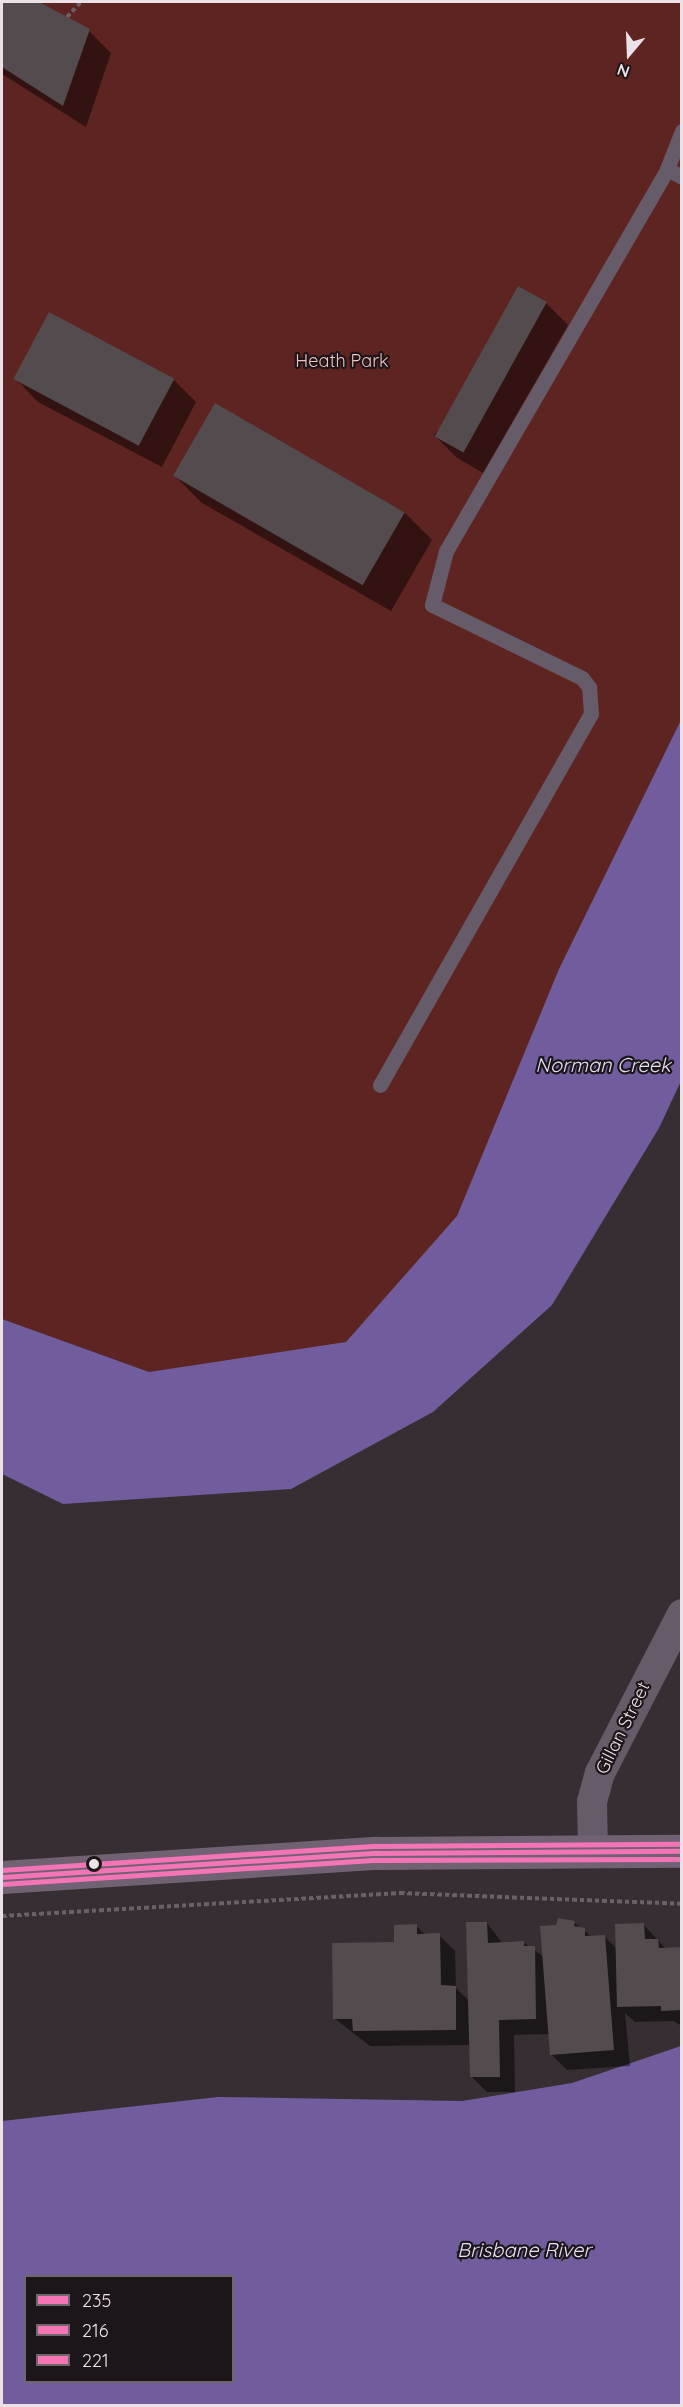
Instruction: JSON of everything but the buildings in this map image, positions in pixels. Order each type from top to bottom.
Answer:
[{"type":"main road","points":[[2,1877],[376,1853],[681,1851]]},
{"type":"street","name":"Gillan Street","points":[[593,1850],[592,1802],[600,1773],[681,1614]]},
{"type":"lane","points":[[380,1084],[591,714],[589,687],[582,678],[432,605],[446,551],[667,169],[681,131]]},
{"type":"lane","points":[[667,169],[681,177]]},
{"type":"path","points":[[67,17],[81,2]]},
{"type":"path","points":[[2,1916],[400,1893],[681,1904]]},
{"type":"green space","name":"Heath Park","points":[[2,2],[681,2],[681,720],[559,969],[457,1217],[346,1343],[149,1372],[2,1319]]},
{"type":"water","name":"Norman Creek","points":[[681,720],[681,1081],[659,1128],[552,1305],[433,1412],[291,1489],[63,1504],[2,1474],[2,1319],[149,1372],[346,1342],[457,1216],[559,969]]},
{"type":"water","name":"Brisbane River","points":[[681,2046],[681,2405],[2,2405],[2,2121],[218,2097],[462,2101],[572,2083]]},
{"type":"transit line","name":"221","points":[[2,1870],[376,1846],[682,1844]]},
{"type":"transit line","name":"235","points":[[2,1877],[376,1853],[682,1851]]},
{"type":"transit line","name":"216","points":[[2,1884],[376,1860],[682,1859]]}]
